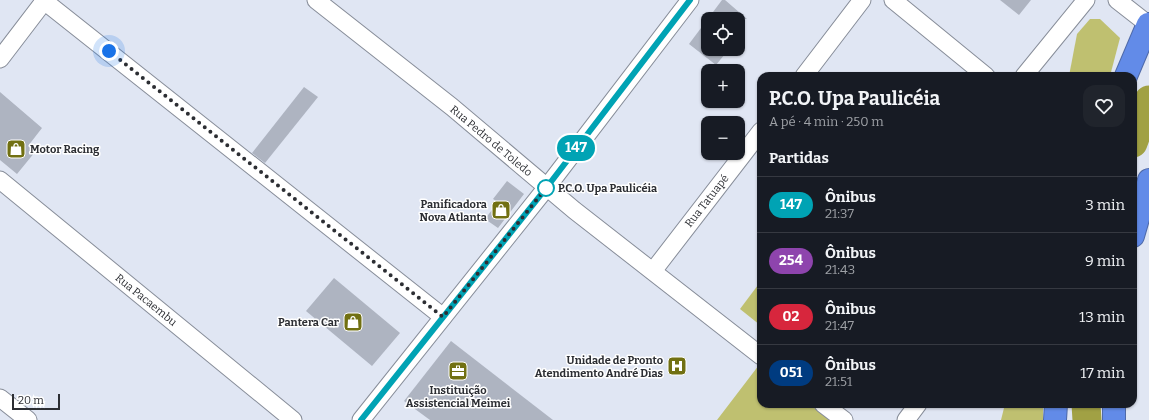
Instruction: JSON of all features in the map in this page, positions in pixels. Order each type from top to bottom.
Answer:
[{"type":"highway","points":[[1128,72],[1148,25]]},
{"type":"highway","points":[[1137,222],[1149,180]]},
{"type":"highway","points":[[1055,420],[1056,408]]},
{"type":"highway","points":[[1114,408],[1114,420]]},
{"type":"street","points":[[0,59],[44,0],[443,317]]},
{"type":"street","name":"Rua Pedro de Toledo","points":[[316,0],[452,107],[547,187],[757,353]]},
{"type":"street","points":[[361,420],[547,187],[690,0]]},
{"type":"street","points":[[807,72],[862,0]]},
{"type":"street","points":[[893,0],[981,72]]},
{"type":"street","points":[[1027,72],[1086,0]]},
{"type":"street","points":[[1117,0],[1148,25]]},
{"type":"street","name":"Rua Tatuapé","points":[[652,271],[757,136]]},
{"type":"street","name":"Rua Pacaembu","points":[[0,180],[293,420]]},
{"type":"street","points":[[0,398],[28,420]]},
{"type":"street","points":[[828,408],[844,420]]},
{"type":"street","points":[[906,420],[915,408]]},
{"type":"shaded area","points":[[1090,19],[1100,19],[1120,38],[1111,72],[1070,72],[1077,34]]},
{"type":"shaded area","points":[[757,286],[757,323],[740,309]]},
{"type":"shaded area","points":[[757,368],[757,408],[814,408],[830,420],[717,420]]},
{"type":"shaded area","points":[[1004,408],[1043,408],[1043,420],[1001,420]]},
{"type":"building","points":[[722,0],[725,0],[739,12],[713,12]]},
{"type":"building","points":[[1000,0],[1031,0],[1019,15]]},
{"type":"building","points":[[701,28],[701,53],[689,44]]},
{"type":"building","points":[[704,56],[723,56],[717,64]]},
{"type":"building","points":[[304,87],[318,97],[265,163],[252,153]]},
{"type":"building","points":[[0,92],[42,128],[28,146],[35,152],[17,174],[0,160]]},
{"type":"building","name":"Panificadora Nova Atlanta","points":[[507,181],[524,194],[498,228],[485,219],[498,202],[493,199]]},
{"type":"building","name":"Pantera Car","points":[[334,278],[400,333],[372,366],[306,311]]},
{"type":"building","name":"Instituição Assistencial Meimei","points":[[451,341],[553,420],[430,420],[404,401]]},
{"type":"waterway","points":[[1137,132],[1149,100]]},
{"type":"waterway","points":[[1086,408],[1087,420]]},
{"type":"bus line","name":"147","points":[[361,420],[547,187],[595,122],[690,0]]},
{"type":"place","name":"Motor Racing","points":[[16,149]]},
{"type":"place","name":"P.C.O. Upa Paulicéia","points":[[546,188]]},
{"type":"place","name":"Panificadora Nova Atlanta","points":[[501,210]]},
{"type":"place","name":"Pantera Car","points":[[353,322]]},
{"type":"place","name":"Unidade de Pronto Atendimento André Dias","points":[[677,366]]},
{"type":"place","name":"Instituição Assistencial Meimei","points":[[458,371]]},
{"type":"route","points":[[109,51],[443,317],[547,187],[546,188]]}]
